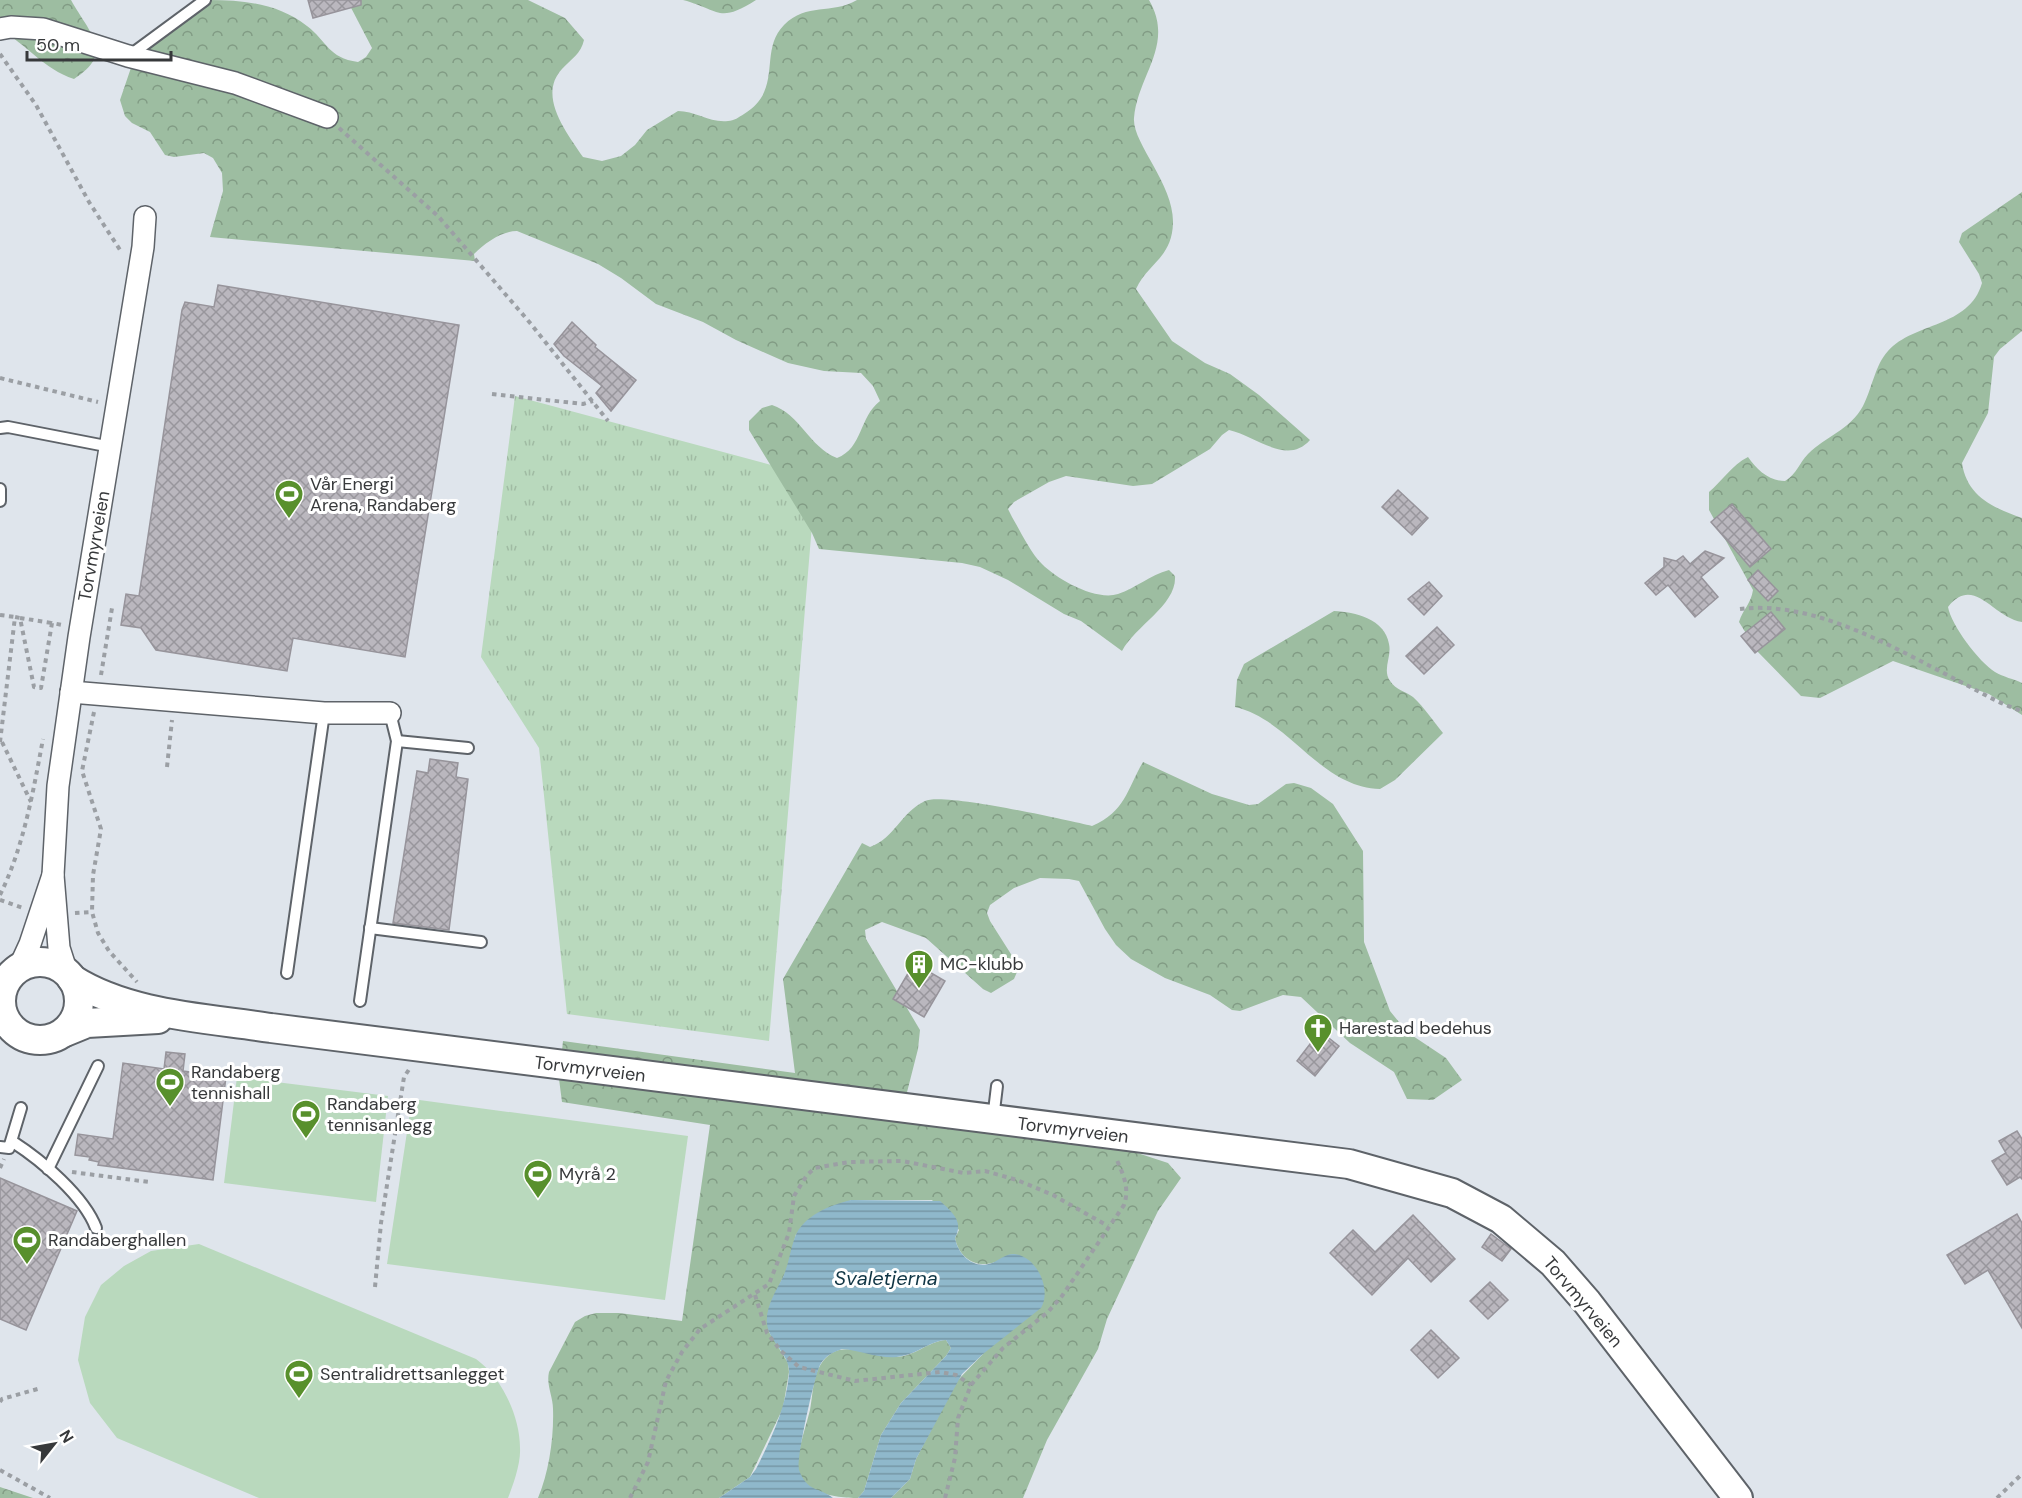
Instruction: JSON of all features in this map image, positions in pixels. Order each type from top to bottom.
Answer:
[{"type":"main road","points":[[44,962],[70,976],[78,992],[79,1006],[75,1020],[65,1032],[50,1040],[30,1040],[21,1036],[3,1021],[0,1000],[12,971],[31,963],[44,962]]},
{"type":"main road","name":"Torvmyrveien","points":[[70,976],[94,993],[152,1009],[271,1028],[1349,1164],[1452,1193],[1501,1220],[1553,1263],[1587,1302],[1738,1498]]},
{"type":"main road","name":"Torvmyrveien","points":[[65,1032],[87,1023],[148,1018],[271,1028]]},
{"type":"street","points":[[0,29],[10,27],[44,29],[128,56],[235,83],[327,117]]},
{"type":"street","name":"Torvmyrveien","points":[[53,875],[58,786],[71,692],[141,262],[145,217]]},
{"type":"street","points":[[71,692],[324,713],[390,713]]},
{"type":"street","points":[[12,971],[30,944],[53,875]]},
{"type":"street","points":[[53,875],[59,948],[70,976]]},
{"type":"lane","points":[[128,56],[205,0]]},
{"type":"lane","points":[[0,428],[111,447]]},
{"type":"lane","points":[[0,489],[0,501]]},
{"type":"lane","points":[[287,973],[324,713]]},
{"type":"lane","points":[[360,1001],[396,741],[390,713]]},
{"type":"lane","points":[[396,741],[468,748]]},
{"type":"lane","points":[[370,928],[481,942]]},
{"type":"lane","points":[[48,1169],[98,1066]]},
{"type":"lane","points":[[993,1120],[997,1086]]},
{"type":"lane","points":[[0,1147],[9,1148],[21,1108]]},
{"type":"lane","points":[[12,1142],[48,1169],[86,1208],[96,1228]]},
{"type":"path","points":[[0,54],[36,105],[115,245],[124,256],[141,262]]},
{"type":"path","points":[[327,117],[438,216],[531,324],[608,421]]},
{"type":"path","points":[[0,378],[102,403]]},
{"type":"path","points":[[492,394],[583,404],[593,401]]},
{"type":"path","points":[[1740,609],[1770,607],[1814,616],[1880,643],[2022,711]]},
{"type":"path","points":[[72,914],[92,912],[93,874],[100,829],[82,771],[112,608],[115,609]]},
{"type":"path","points":[[0,615],[63,625]]},
{"type":"path","points":[[17,618],[34,687],[41,688],[52,623]]},
{"type":"path","points":[[17,618],[1,742],[32,802]]},
{"type":"path","points":[[0,895],[8,878],[32,802],[43,735]]},
{"type":"path","points":[[0,900],[11,906],[27,908]]},
{"type":"path","points":[[375,1287],[381,1223],[404,1077],[423,1047]]},
{"type":"path","points":[[945,1498],[955,1458],[958,1418],[971,1385],[1003,1348],[1048,1312],[1062,1296],[1127,1196],[1126,1182],[1106,1134]]},
{"type":"path","points":[[630,1498],[648,1462],[666,1381],[682,1352],[700,1329],[739,1301],[755,1295],[769,1284],[789,1233],[794,1196],[807,1175],[815,1168],[828,1164],[902,1161],[964,1173],[985,1171],[1044,1191],[1108,1226]]},
{"type":"path","points":[[48,1169],[149,1182]]},
{"type":"path","points":[[755,1295],[767,1333],[781,1351],[799,1367],[855,1381],[940,1372],[956,1376],[971,1385]]},
{"type":"path","points":[[0,1402],[2,1399],[41,1388]]},
{"type":"path","points":[[0,1470],[50,1498]]},
{"type":"path","points":[[1996,1498],[2022,1474]]},
{"type":"green space","points":[[0,0],[71,0],[95,42],[94,60],[74,79],[53,69],[0,30]]},
{"type":"green space","points":[[210,0],[249,2],[285,13],[307,26],[334,53],[358,62],[366,57],[372,48],[347,0],[528,0],[565,18],[584,40],[578,53],[562,69],[555,80],[552,91],[553,102],[563,126],[583,157],[602,161],[621,156],[635,145],[647,130],[678,111],[721,121],[732,120],[744,114],[756,104],[763,94],[776,35],[793,18],[810,11],[838,7],[857,0],[1149,0],[1156,16],[1157,46],[1137,102],[1135,128],[1167,194],[1172,208],[1173,223],[1172,235],[1164,252],[1136,289],[1172,341],[1205,363],[1230,374],[1259,395],[1310,440],[1301,447],[1281,450],[1229,430],[1210,449],[1152,484],[1133,486],[1066,476],[1049,482],[1014,502],[1008,509],[1034,554],[1049,570],[1078,588],[1099,595],[1118,594],[1169,570],[1175,576],[1170,596],[1163,606],[1136,632],[1122,651],[1081,621],[1064,614],[1008,580],[980,567],[962,563],[819,549],[812,533],[749,430],[749,421],[762,408],[772,405],[782,409],[819,446],[837,458],[852,447],[868,415],[880,401],[873,386],[861,373],[824,371],[788,363],[736,340],[703,322],[656,304],[598,264],[517,231],[500,235],[488,242],[474,254],[475,261],[210,237],[223,191],[222,173],[213,158],[204,153],[174,157],[165,155],[150,132],[132,123],[125,116],[120,100],[135,56],[179,18]]},
{"type":"green space","points":[[683,0],[756,0],[734,12],[719,13]]},
{"type":"green space","points":[[2022,192],[2022,331],[1994,357],[1988,413],[1962,463],[1970,485],[1983,500],[2022,518],[2022,622],[2012,619],[1975,596],[1966,595],[1957,598],[1948,607],[1960,633],[1981,660],[1995,672],[2022,683],[2022,715],[1989,694],[1893,661],[1820,698],[1801,696],[1757,651],[1739,622],[1753,590],[1709,510],[1709,492],[1748,457],[1764,474],[1779,481],[1785,481],[1808,454],[1845,427],[1863,406],[1880,363],[1888,351],[1912,334],[1953,317],[1975,298],[1982,283],[1959,242],[1962,233]]},
{"type":"green space","points":[[515,396],[816,477],[769,1041],[567,1014],[539,748],[481,657]]},
{"type":"green space","points":[[1334,611],[1360,615],[1382,628],[1389,644],[1387,672],[1390,681],[1417,701],[1443,733],[1395,780],[1380,789],[1359,785],[1339,777],[1322,766],[1273,725],[1255,714],[1235,707],[1237,680],[1244,664]]},
{"type":"green space","points":[[1143,762],[1212,794],[1249,805],[1258,804],[1286,784],[1294,783],[1311,788],[1333,804],[1363,851],[1364,942],[1390,1011],[1407,1032],[1446,1058],[1462,1080],[1433,1100],[1407,1099],[1394,1072],[1350,1043],[1301,997],[1283,995],[1240,1011],[1232,1010],[1210,995],[1165,978],[1131,959],[1116,945],[1079,881],[1040,878],[1014,888],[990,905],[987,913],[990,921],[1016,962],[1017,972],[1014,979],[991,993],[983,989],[926,938],[882,922],[865,930],[866,939],[920,1030],[918,1049],[904,1104],[1113,1145],[1168,1163],[1181,1178],[1158,1211],[1107,1319],[1098,1349],[1047,1440],[1023,1498],[891,1498],[910,1479],[916,1459],[956,1382],[983,1354],[995,1262],[975,1263],[964,1256],[955,1238],[959,1230],[932,1200],[851,1200],[796,1234],[787,1269],[770,1305],[769,1332],[788,1363],[789,1372],[783,1408],[750,1477],[719,1498],[538,1498],[548,1466],[553,1431],[549,1372],[575,1322],[596,1313],[619,1313],[682,1321],[710,1125],[562,1102],[559,1079],[563,1041],[795,1073],[783,979],[862,843],[870,847],[879,843],[916,806],[936,799],[979,803],[1092,826],[1119,807]]},
{"type":"green space","name":"Randaberg tennisanlegg","points":[[237,1077],[388,1096],[376,1202],[224,1183]]},
{"type":"green space","name":"Myrå 2","points":[[412,1099],[688,1136],[665,1300],[387,1264]]},
{"type":"green space","name":"Sentralidrettsanlegget","points":[[199,1244],[476,1359],[494,1376],[508,1399],[517,1423],[519,1460],[508,1498],[259,1498],[117,1438],[90,1403],[78,1360],[85,1317],[101,1285],[124,1266],[151,1251]]},
{"type":"green space","points":[[946,1340],[951,1348],[946,1356],[901,1403],[881,1435],[864,1491],[858,1498],[828,1495],[809,1486],[802,1479],[798,1470],[798,1459],[817,1371],[825,1358],[838,1350],[846,1349],[901,1357]]},
{"type":"green space","points":[[0,1487],[33,1498],[0,1498]]},
{"type":"water","name":"Svaletjerna","points":[[851,1200],[940,1201],[955,1217],[958,1227],[955,1238],[960,1250],[968,1260],[985,1265],[1014,1254],[1022,1256],[1036,1267],[1045,1292],[1041,1308],[983,1354],[962,1374],[916,1459],[910,1479],[891,1498],[858,1498],[864,1491],[881,1435],[901,1403],[946,1356],[951,1348],[946,1340],[895,1357],[842,1349],[822,1362],[806,1418],[799,1470],[810,1486],[833,1498],[719,1498],[750,1477],[756,1469],[781,1411],[789,1367],[769,1331],[767,1318],[772,1300],[785,1272],[795,1237],[804,1223],[818,1212]]},
{"type":"building","points":[[308,0],[361,0],[361,5],[313,18]]},
{"type":"building","name":"Vår Energi Arena, Randaberg","points":[[218,285],[459,325],[405,657],[293,638],[287,671],[156,650],[141,628],[121,625],[126,594],[139,596],[182,310],[185,302],[214,307]]},
{"type":"building","points":[[572,322],[596,345],[595,347],[636,380],[611,411],[596,393],[602,386],[564,356],[554,344]]},
{"type":"building","points":[[1398,490],[1428,518],[1412,535],[1382,507]]},
{"type":"building","points":[[1732,504],[1771,549],[1750,567],[1711,522]]},
{"type":"building","points":[[1705,551],[1724,558],[1701,577],[1718,597],[1695,617],[1668,585],[1656,595],[1645,583],[1664,567],[1664,558],[1676,561],[1683,556],[1690,564]]},
{"type":"building","points":[[1758,570],[1778,591],[1768,601],[1748,580]]},
{"type":"building","points":[[1429,582],[1442,596],[1424,615],[1408,599]]},
{"type":"building","points":[[1771,612],[1785,629],[1755,653],[1741,636]]},
{"type":"building","points":[[1437,627],[1454,645],[1424,674],[1406,656]]},
{"type":"building","points":[[430,759],[458,763],[456,777],[468,779],[449,930],[393,923],[417,771],[428,773]]},
{"type":"building","name":"MC-klubb","points":[[914,963],[945,981],[924,1017],[893,999]]},
{"type":"building","name":"Harestad bedehus","points":[[1320,1031],[1339,1046],[1315,1076],[1297,1061]]},
{"type":"building","name":"Randaberg tennishall","points":[[166,1052],[185,1054],[183,1071],[226,1077],[213,1180],[98,1165],[99,1162],[89,1160],[90,1157],[75,1155],[78,1134],[113,1139],[123,1063],[164,1069]]},
{"type":"building","points":[[2017,1131],[2022,1139],[2022,1179],[2020,1177],[2007,1185],[1992,1161],[2006,1153],[1999,1141]]},
{"type":"building","name":"Randaberghallen","points":[[0,1178],[77,1211],[26,1330],[0,1319]]},
{"type":"building","points":[[2017,1214],[2022,1223],[2022,1328],[1988,1270],[1965,1284],[1947,1255]]},
{"type":"building","points":[[1413,1215],[1455,1259],[1431,1282],[1408,1258],[1372,1295],[1330,1253],[1353,1230],[1375,1252]]},
{"type":"building","points":[[1491,1234],[1511,1249],[1502,1261],[1482,1247]]},
{"type":"building","points":[[1490,1282],[1508,1300],[1488,1319],[1470,1301]]},
{"type":"building","points":[[1431,1330],[1459,1358],[1438,1378],[1411,1350]]},
{"type":"place","name":"Vår Energi Arena, Randaberg","points":[[289,520]]},
{"type":"place","name":"MC-klubb","points":[[919,990]]},
{"type":"place","name":"Harestad bedehus","points":[[1318,1054]]},
{"type":"place","name":"Randaberg tennishall","points":[[170,1108]]},
{"type":"place","name":"Randaberg tennisanlegg","points":[[306,1140]]},
{"type":"place","name":"Myrå 2","points":[[538,1200]]},
{"type":"place","name":"Randaberghallen","points":[[27,1266]]},
{"type":"place","name":"Sentralidrettsanlegget","points":[[299,1400]]}]
